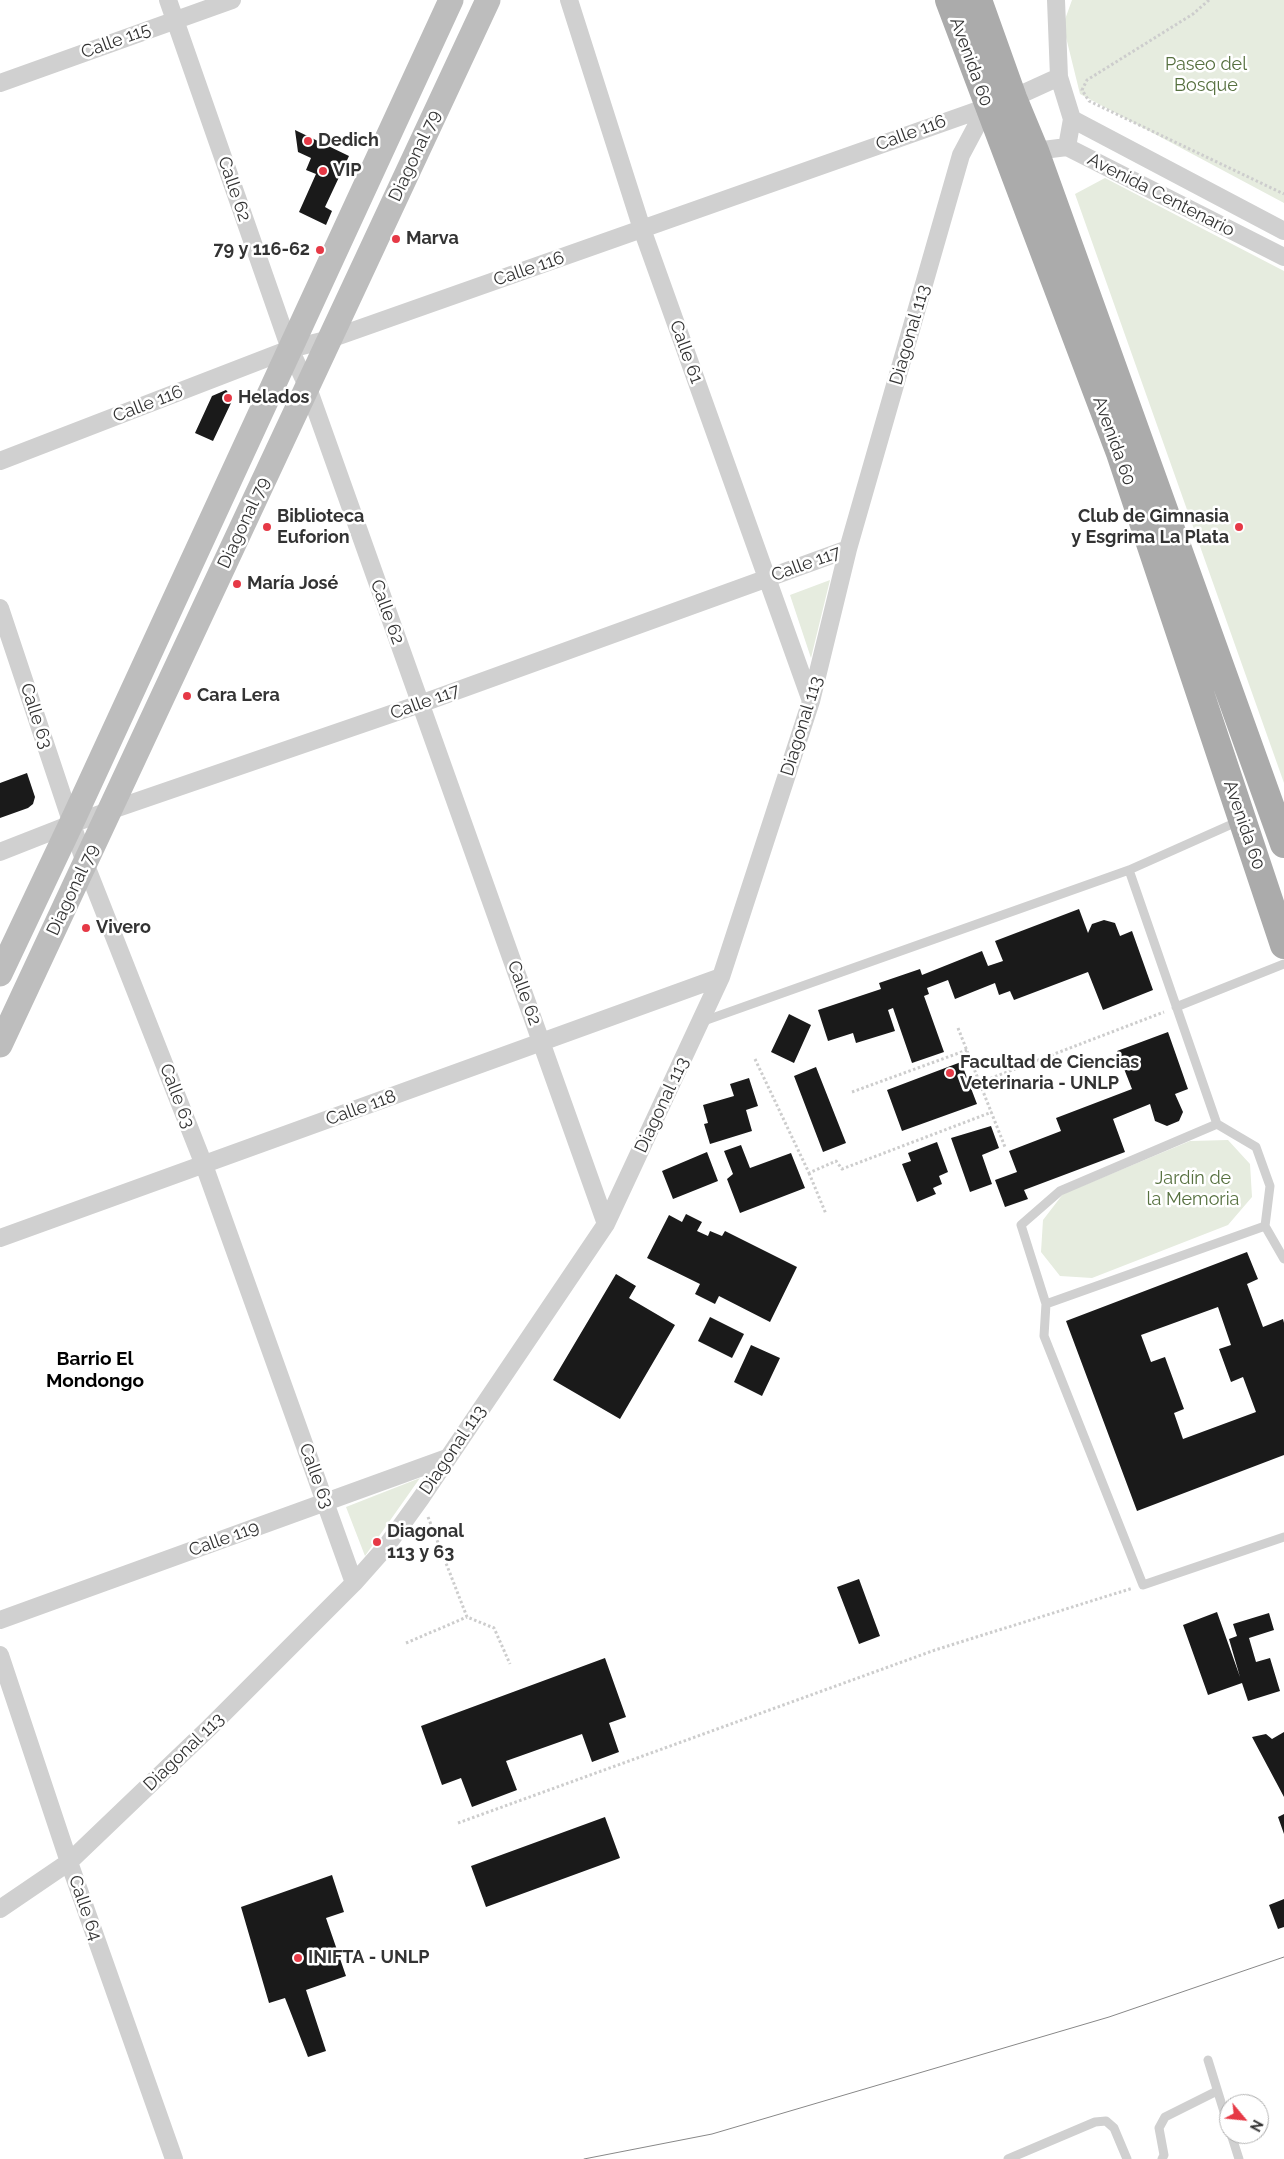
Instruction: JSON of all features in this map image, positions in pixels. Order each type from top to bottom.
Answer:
[{"type":"main road","name":"Diagonal 79","points":[[0,974],[72,824],[451,0]]},
{"type":"main road","name":"Diagonal 79","points":[[0,1045],[488,0]]},
{"type":"main road","name":"Avenida 60","points":[[948,0],[1120,453],[1284,945]]},
{"type":"main road","name":"Avenida 60","points":[[978,0],[1013,98],[1035,151],[1284,844]]},
{"type":"street","name":"Calle 62","points":[[168,0],[290,349],[308,388],[606,1224]]},
{"type":"street","name":"Calle 115","points":[[0,83],[232,0]]},
{"type":"street","name":"Calle 61","points":[[569,0],[642,229],[811,701]]},
{"type":"street","points":[[1056,0],[1059,77],[1072,119],[1067,147]]},
{"type":"street","name":"Calle 116","points":[[0,461],[290,349],[330,339],[1013,98],[1059,77]]},
{"type":"street","name":"Diagonal 113","points":[[0,1909],[69,1862],[209,1728],[354,1583],[385,1548],[421,1498],[606,1224],[721,977],[811,701],[848,549],[961,156],[987,106]]},
{"type":"street","name":"Avenida Centenario","points":[[1072,119],[1284,231]]},
{"type":"street","name":"Avenida Centenario","points":[[1035,151],[1067,147],[1284,257]]},
{"type":"street","name":"Calle 117","points":[[0,852],[72,824],[420,704],[848,549]]},
{"type":"street","name":"Calle 63","points":[[0,608],[85,863],[204,1165],[354,1583]]},
{"type":"street","name":"Calle 118","points":[[0,1238],[721,977]]},
{"type":"street","name":"Calle 119","points":[[0,1620],[447,1458]]},
{"type":"street","name":"Calle 64","points":[[0,1655],[69,1862],[174,2159]]},
{"type":"lane","points":[[700,1022],[1129,870],[1242,820]]},
{"type":"lane","points":[[1129,870],[1217,1124],[1256,1147],[1270,1186],[1265,1226],[1284,1259]]},
{"type":"lane","points":[[1176,1007],[1284,964]]},
{"type":"lane","points":[[1217,1124],[1060,1191],[1021,1225],[1046,1304],[1044,1336],[1142,1585],[1284,1536]]},
{"type":"lane","points":[[1046,1304],[1265,1226]]},
{"type":"lane","points":[[1208,2060],[1219,2097]]},
{"type":"lane","points":[[1162,2159],[1164,2154],[1159,2128],[1165,2117],[1217,2091]]},
{"type":"lane","points":[[1008,2159],[1095,2122],[1106,2121],[1114,2128],[1127,2159]]},
{"type":"lane","points":[[1234,2144],[1239,2159]]},
{"type":"path","points":[[1209,0],[1193,14],[1088,80],[1082,90],[1090,101],[1284,194]]},
{"type":"path","points":[[981,1082],[1176,1007]]},
{"type":"path","points":[[958,1028],[981,1082],[1005,1147]]},
{"type":"path","points":[[852,1092],[967,1050]]},
{"type":"path","points":[[755,1059],[809,1173],[826,1214]]},
{"type":"path","points":[[809,1173],[836,1162],[842,1169],[992,1112]]},
{"type":"path","points":[[421,1498],[467,1617]]},
{"type":"path","points":[[458,1823],[934,1650],[1142,1585]]},
{"type":"path","points":[[406,1643],[467,1617],[494,1628],[510,1664]]},
{"type":"green space","name":"Paseo del Bosque","points":[[1072,0],[1284,0],[1284,203],[1080,94],[1063,25]]},
{"type":"green space","name":"Club de Gimnasia y Esgrima La Plata","points":[[1105,178],[1284,271],[1284,783],[1075,194]]},
{"type":"green space","points":[[830,580],[811,658],[790,595]]},
{"type":"green space","name":"Jardín de la Memoria","points":[[1228,1140],[1250,1164],[1252,1197],[1228,1225],[1092,1278],[1060,1276],[1041,1252],[1043,1220],[1063,1194],[1190,1141]]},
{"type":"green space","points":[[420,1478],[365,1556],[346,1507]]},
{"type":"building","points":[[295,130],[349,156],[325,207],[332,211],[326,225],[299,212],[316,174],[306,170],[311,158],[298,152]]},
{"type":"building","points":[[226,390],[232,397],[231,403],[213,441],[195,433],[212,396]]},
{"type":"building","points":[[27,773],[35,797],[33,804],[28,808],[0,818],[0,783]]},
{"type":"building","points":[[1079,909],[1088,933],[1092,924],[1104,920],[1115,923],[1120,936],[1132,931],[1153,990],[1103,1010],[1088,972],[1014,1000],[1010,991],[999,995],[995,983],[955,999],[948,980],[927,988],[929,994],[924,996],[944,1052],[912,1063],[893,1008],[888,1010],[895,1031],[856,1043],[853,1033],[828,1041],[818,1010],[881,989],[879,983],[920,969],[922,975],[982,951],[988,966],[1003,961],[995,941]]},
{"type":"building","points":[[789,1014],[811,1025],[794,1063],[771,1052]]},
{"type":"building","points":[[1168,1032],[1188,1089],[1175,1094],[1183,1112],[1179,1121],[1167,1126],[1155,1121],[1150,1104],[1113,1119],[1125,1152],[1024,1190],[1028,1199],[1005,1207],[995,1180],[1017,1172],[1009,1151],[1061,1131],[1056,1118],[1132,1089],[1117,1051]]},
{"type":"building","points":[[961,1062],[977,1104],[902,1131],[887,1090]]},
{"type":"building","points":[[816,1067],[846,1143],[823,1152],[794,1076]]},
{"type":"building","points":[[749,1078],[758,1106],[746,1110],[752,1131],[710,1144],[704,1124],[708,1123],[703,1105],[734,1096],[730,1084]]},
{"type":"building","points":[[991,1126],[999,1148],[982,1155],[992,1184],[970,1192],[951,1138]]},
{"type":"building","points":[[937,1142],[948,1172],[939,1176],[942,1184],[933,1188],[936,1194],[917,1202],[902,1164],[911,1161],[908,1153]]},
{"type":"building","points":[[741,1145],[750,1168],[791,1153],[805,1188],[740,1213],[727,1179],[733,1174],[724,1151]]},
{"type":"building","points":[[707,1152],[718,1181],[673,1199],[662,1171]]},
{"type":"building","points":[[686,1214],[702,1222],[697,1231],[708,1236],[710,1231],[722,1236],[725,1231],[797,1267],[770,1322],[719,1296],[715,1304],[695,1294],[700,1284],[647,1258],[669,1215],[682,1222]]},
{"type":"building","points":[[1247,1252],[1258,1279],[1247,1284],[1263,1327],[1283,1319],[1284,1323],[1284,1455],[1137,1511],[1066,1321]],"holes":[[[1218,1307],[1231,1345],[1219,1349],[1231,1382],[1243,1377],[1256,1412],[1183,1439],[1174,1413],[1184,1409],[1165,1357],[1151,1362],[1141,1335]]]},
{"type":"building","points":[[616,1274],[636,1286],[629,1298],[675,1325],[620,1419],[553,1380]]},
{"type":"building","points":[[710,1317],[744,1334],[732,1358],[698,1341]]},
{"type":"building","points":[[751,1345],[780,1358],[762,1396],[734,1382]]},
{"type":"building","points":[[859,1579],[880,1636],[859,1644],[837,1587]]},
{"type":"building","points":[[1217,1612],[1240,1677],[1229,1639],[1237,1636],[1233,1624],[1269,1613],[1274,1630],[1249,1638],[1256,1662],[1270,1658],[1280,1691],[1248,1701],[1242,1683],[1208,1695],[1183,1625]]},
{"type":"building","points":[[605,1658],[626,1717],[609,1723],[619,1752],[592,1762],[582,1734],[506,1761],[517,1790],[472,1807],[461,1778],[442,1785],[421,1726]]},
{"type":"building","points":[[1284,1732],[1284,1797],[1252,1737],[1266,1734],[1272,1739]]},
{"type":"building","points":[[1284,1814],[1284,1834],[1278,1817]]},
{"type":"building","points":[[605,1817],[620,1858],[486,1907],[471,1866]]},
{"type":"building","name":"INIFTA - UNLP","points":[[332,1875],[344,1912],[326,1918],[346,1976],[306,1990],[326,2051],[308,2057],[285,1998],[269,2003],[241,1907]]},
{"type":"building","points":[[1284,1899],[1284,1927],[1278,1929],[1269,1905]]},
{"type":"tram line","points":[[584,2159],[712,2134],[1109,2017],[1284,1957]]},
{"type":"place","name":"Dedich","points":[[308,141]]},
{"type":"place","name":"VIP","points":[[323,171]]},
{"type":"place","name":"Marva","points":[[396,239]]},
{"type":"place","name":"79 y 116-62","points":[[320,250]]},
{"type":"place","name":"Helados","points":[[228,398]]},
{"type":"place","name":"Biblioteca Euforion","points":[[267,527]]},
{"type":"place","name":"Club de Gimnasia y Esgrima La Plata","points":[[1239,527]]},
{"type":"place","name":"María José","points":[[237,584]]},
{"type":"place","name":"Cara Lera","points":[[187,696]]},
{"type":"place","name":"Vivero","points":[[86,928]]},
{"type":"place","name":"Facultad de Ciencias Veterinaria - UNLP","points":[[950,1073]]},
{"type":"place","name":"Diagonal 113 y 63","points":[[377,1542]]},
{"type":"place","name":"INIFTA - UNLP","points":[[298,1958]]},
{"type":"district","name":"Barrio El Mondongo","points":[[95,1370]]}]
